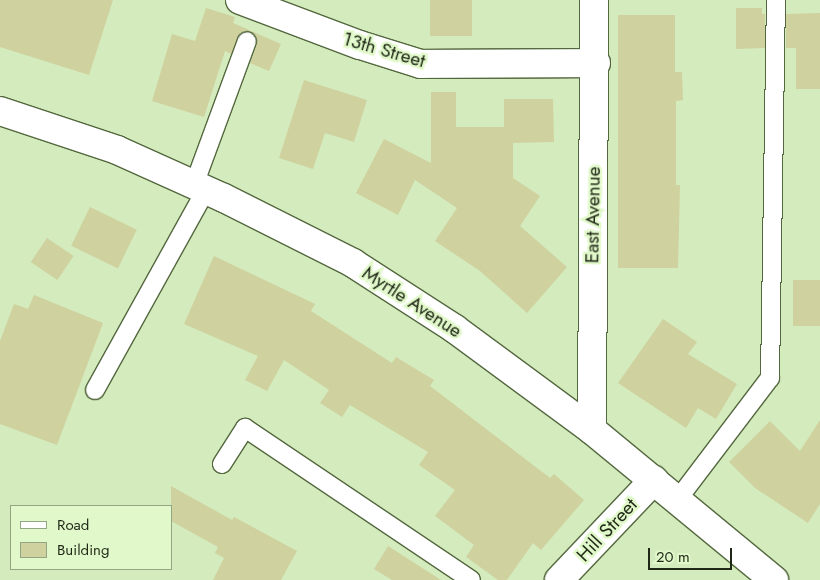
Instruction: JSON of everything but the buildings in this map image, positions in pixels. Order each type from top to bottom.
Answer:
[{"type":"street","name":"13th Street","points":[[240,0],[360,45],[422,64],[596,63]]},
{"type":"street","name":"East Avenue","points":[[592,430],[596,63],[594,0]]},
{"type":"street","name":"Myrtle Avenue","points":[[0,111],[117,150],[200,188],[353,263],[455,329],[592,430],[774,580]]},
{"type":"street","name":"Hill Street","points":[[559,580],[654,480]]},
{"type":"lane","points":[[678,499],[770,378],[776,0]]},
{"type":"lane","points":[[95,390],[200,188],[247,41]]},
{"type":"lane","points":[[222,464],[245,428],[471,580]]}]
